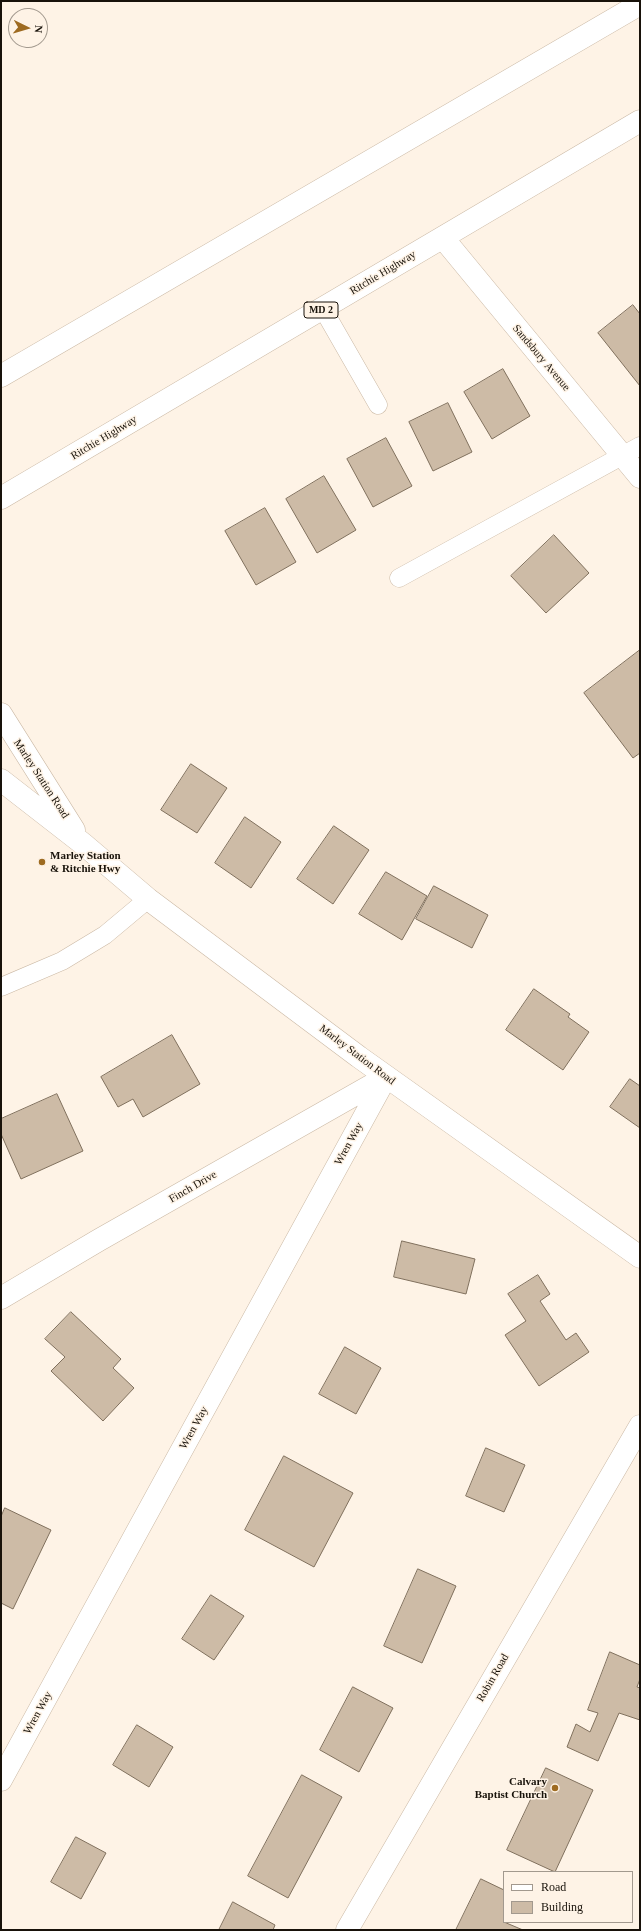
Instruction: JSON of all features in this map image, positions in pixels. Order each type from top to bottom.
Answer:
[{"type":"main road","points":[[1,376],[640,4]]},
{"type":"main road","name":"Ritchie Highway","points":[[1,498],[640,121]]},
{"type":"main road","name":"Sandsbury Avenue","points":[[443,238],[631,451],[640,478]]},
{"type":"main road","name":"Marley Station Road","points":[[1,714],[82,843]]},
{"type":"main road","name":"Marley Station Road","points":[[1,780],[82,843],[148,899],[386,1077],[640,1257]]},
{"type":"main road","name":"Finch Drive","points":[[1,1298],[99,1240],[386,1077]]},
{"type":"main road","name":"Wren Way","points":[[1,1780],[386,1077]]},
{"type":"main road","name":"Robin Road","points":[[347,1930],[640,1426]]},
{"type":"lane","points":[[323,308],[378,405]]},
{"type":"lane","points":[[399,578],[631,451]]},
{"type":"lane","points":[[1,987],[62,961],[105,935],[148,899]]},
{"type":"building","points":[[633,305],[640,314],[640,386],[598,333]]},
{"type":"building","points":[[503,369],[530,416],[492,439],[464,392]]},
{"type":"building","points":[[448,403],[472,452],[433,471],[409,422]]},
{"type":"building","points":[[386,438],[412,486],[373,507],[347,459]]},
{"type":"building","points":[[324,476],[356,530],[317,553],[286,499]]},
{"type":"building","points":[[265,508],[296,562],[256,585],[225,531]]},
{"type":"building","points":[[554,535],[589,573],[546,613],[511,576]]},
{"type":"building","points":[[640,650],[640,753],[633,758],[584,693]]},
{"type":"building","points":[[191,764],[227,788],[197,833],[161,810]]},
{"type":"building","points":[[245,817],[281,842],[251,888],[215,863]]},
{"type":"building","points":[[334,826],[369,850],[333,904],[297,879]]},
{"type":"building","points":[[386,872],[427,896],[402,940],[359,914]]},
{"type":"building","points":[[434,886],[488,915],[472,948],[416,919]]},
{"type":"building","points":[[534,989],[570,1014],[568,1017],[589,1032],[563,1070],[506,1030]]},
{"type":"building","points":[[172,1035],[200,1084],[143,1117],[133,1099],[118,1107],[101,1077]]},
{"type":"building","points":[[630,1079],[640,1086],[640,1128],[610,1107]]},
{"type":"building","points":[[57,1094],[83,1151],[21,1179],[1,1134],[1,1119]]},
{"type":"building","points":[[402,1241],[475,1259],[466,1294],[394,1277]]},
{"type":"building","points":[[538,1275],[550,1294],[540,1301],[566,1340],[576,1333],[589,1352],[539,1386],[505,1335],[526,1321],[508,1294]]},
{"type":"building","points":[[71,1312],[121,1359],[113,1368],[134,1388],[103,1421],[51,1371],[65,1357],[45,1339]]},
{"type":"building","points":[[345,1347],[381,1368],[356,1414],[319,1394]]},
{"type":"building","points":[[486,1448],[525,1465],[504,1512],[466,1496]]},
{"type":"building","points":[[284,1456],[353,1493],[314,1567],[245,1530]]},
{"type":"building","points":[[5,1508],[51,1530],[13,1609],[1,1603],[1,1517]]},
{"type":"building","points":[[418,1569],[456,1586],[422,1663],[384,1646]]},
{"type":"building","points":[[211,1595],[244,1616],[214,1660],[182,1639]]},
{"type":"building","points":[[610,1652],[640,1665],[640,1679],[637,1687],[640,1688],[640,1720],[619,1713],[598,1761],[567,1747],[576,1724],[590,1732],[598,1713],[588,1710]]},
{"type":"building","points":[[353,1687],[393,1708],[359,1772],[320,1750]]},
{"type":"building","points":[[137,1725],[173,1747],[149,1787],[113,1765]]},
{"type":"building","points":[[546,1768],[593,1790],[555,1871],[507,1850]]},
{"type":"building","points":[[302,1775],[342,1797],[288,1898],[248,1876]]},
{"type":"building","points":[[76,1837],[106,1853],[81,1899],[51,1882]]},
{"type":"building","points":[[481,1879],[503,1890],[503,1923],[523,1930],[456,1930]]},
{"type":"building","points":[[233,1902],[275,1925],[273,1930],[219,1930]]},
{"type":"place","name":"Marley Station & Ritchie Hwy","points":[[42,862]]},
{"type":"place","name":"Calvary Baptist Church","points":[[555,1788]]}]
